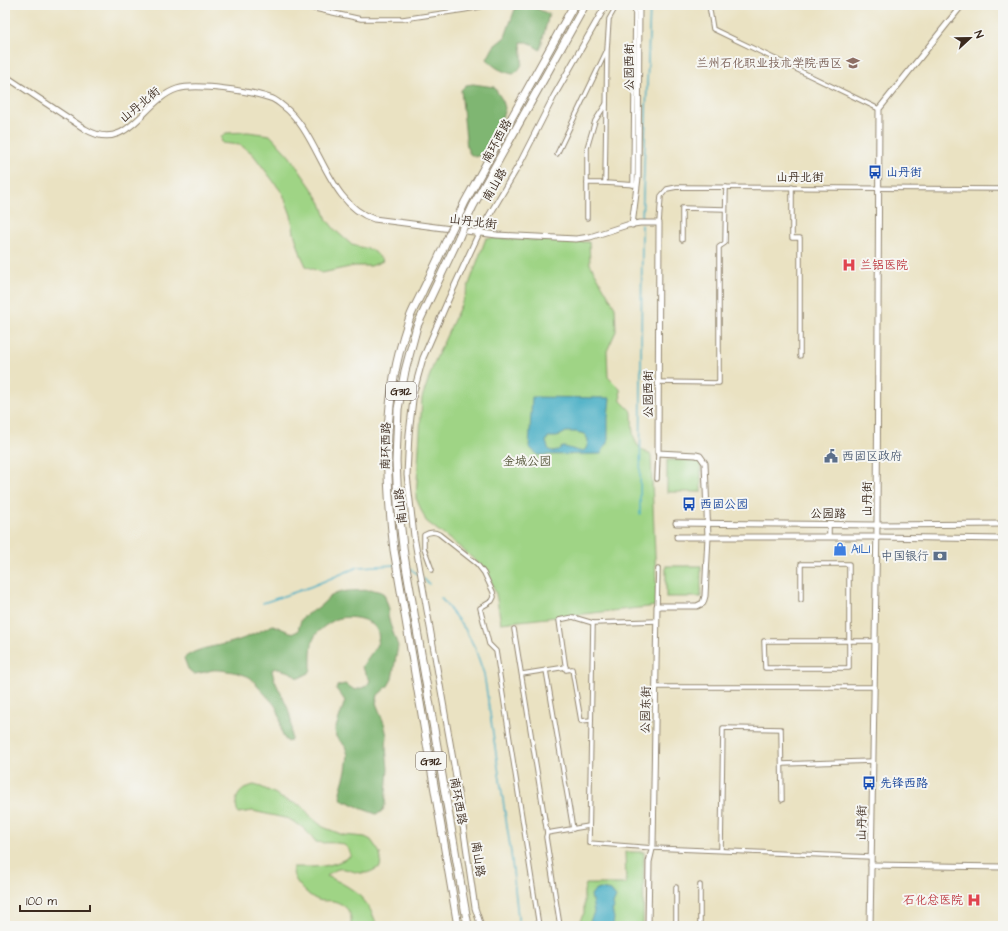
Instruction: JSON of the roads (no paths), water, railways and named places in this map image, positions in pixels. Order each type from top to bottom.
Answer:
[{"type":"highway","name":"南环西路","points":[[458,926],[394,550],[388,503],[386,459],[389,407],[396,364],[408,322],[465,202],[574,5]]},
{"type":"highway","name":"南环西路","points":[[468,926],[404,555],[398,503],[396,461],[398,409],[405,371],[417,326],[477,199],[584,5]]},
{"type":"street","points":[[297,5],[361,19],[403,19],[464,10],[484,5]]},
{"type":"street","name":"南山路","points":[[481,926],[475,908],[455,771],[417,561],[407,475],[409,434],[414,391],[424,358],[449,298],[479,233],[520,163],[554,96],[606,5]]},
{"type":"street","points":[[605,183],[607,50],[609,19],[617,5]]},
{"type":"street","points":[[587,183],[635,185],[635,5]]},
{"type":"street","name":"公园西街","points":[[632,225],[635,185],[639,5]]},
{"type":"street","points":[[708,5],[713,29],[879,109],[962,5]]},
{"type":"street","points":[[557,154],[607,50]]},
{"type":"street","name":"山丹北街","points":[[5,76],[85,129],[102,135],[115,135],[127,130],[167,94],[177,89],[204,87],[271,98],[287,109],[298,120],[331,180],[354,209],[359,213],[374,219],[479,233],[576,239],[590,237],[618,227],[640,223],[659,223],[660,196],[667,189],[677,187],[1003,189]]},
{"type":"street","points":[[587,218],[587,148],[595,121],[606,103]]},
{"type":"street","name":"山丹街","points":[[870,926],[877,525],[879,109]]},
{"type":"street","points":[[658,382],[718,383],[719,247],[725,243],[726,187]]},
{"type":"street","points":[[792,187],[792,238],[800,238],[800,356]]},
{"type":"street","points":[[682,240],[682,208],[726,209]]},
{"type":"street","name":"公园西街","points":[[658,453],[659,223]]},
{"type":"street","points":[[657,479],[658,453],[690,454],[700,456],[705,463],[708,537],[705,596],[703,603],[697,606],[657,606],[658,570]]},
{"type":"street","name":"公园路","points":[[676,523],[877,525],[1003,524]]},
{"type":"street","points":[[829,524],[830,537]]},
{"type":"street","points":[[432,570],[424,548],[424,535],[432,532],[439,534],[477,564],[484,573],[493,592],[494,597],[492,601],[480,608],[489,644],[496,651],[539,926]]},
{"type":"street","name":"公园路","points":[[677,537],[876,537],[1003,539]]},
{"type":"street","points":[[416,549],[424,548]]},
{"type":"street","points":[[801,600],[801,564],[849,564],[849,641],[849,668],[765,668],[764,641],[849,641],[874,641]]},
{"type":"street","name":"公园东街","points":[[648,926],[649,862],[652,848],[657,606]]},
{"type":"street","points":[[566,668],[559,620],[573,617],[593,623],[657,622]]},
{"type":"street","points":[[593,623],[589,844],[871,857]]},
{"type":"street","points":[[514,629],[547,833],[546,837],[560,926]]},
{"type":"street","points":[[522,674],[566,668],[566,670],[572,669],[581,721],[592,720]]},
{"type":"street","points":[[546,670],[572,829]]},
{"type":"street","points":[[656,688],[874,688]]},
{"type":"street","points":[[721,850],[723,728],[781,729],[782,800]]},
{"type":"street","points":[[782,764],[873,761]]},
{"type":"street","points":[[547,833],[589,826]]},
{"type":"street","points":[[871,865],[1003,867]]},
{"type":"street","points":[[700,886],[700,926]]},
{"type":"street","points":[[676,887],[676,926]]},
{"type":"water","points":[[532,397],[610,398],[608,441],[601,454],[538,455],[529,447]],"holes":[[[566,432],[585,434],[588,440],[585,450],[579,451],[563,447],[555,452],[549,450],[546,442],[548,437],[557,437]]]},
{"type":"water","points":[[600,889],[611,891],[616,897],[613,904],[614,909],[612,910],[614,918],[613,926],[588,926],[594,912],[591,895],[594,891]]},
{"type":"waterway","points":[[642,221],[650,5]]},
{"type":"waterway","points":[[640,514],[642,225]]},
{"type":"waterway","points":[[263,603],[310,587],[358,567],[395,565]]},
{"type":"waterway","points":[[409,568],[419,575]]},
{"type":"waterway","points":[[424,579],[429,584]]},
{"type":"waterway","points":[[441,598],[465,629],[475,648],[484,674],[511,853],[519,926]]},
{"type":"place","name":"兰州石化职业技术学院·西区","points":[[853,63]]},
{"type":"place","name":"山丹街","points":[[875,172]]},
{"type":"place","name":"兰铝医院","points":[[849,265]]},
{"type":"place","name":"西固区政府","points":[[831,456]]},
{"type":"place","name":"西固公园","points":[[689,504]]},
{"type":"place","name":"AILI","points":[[840,549]]},
{"type":"place","name":"中国银行","points":[[940,556]]},
{"type":"place","name":"先锋西路","points":[[869,783]]},
{"type":"place","name":"石化总医院","points":[[974,900]]},
{"type":"park label","name":"金城公园","points":[[527,461]]}]
